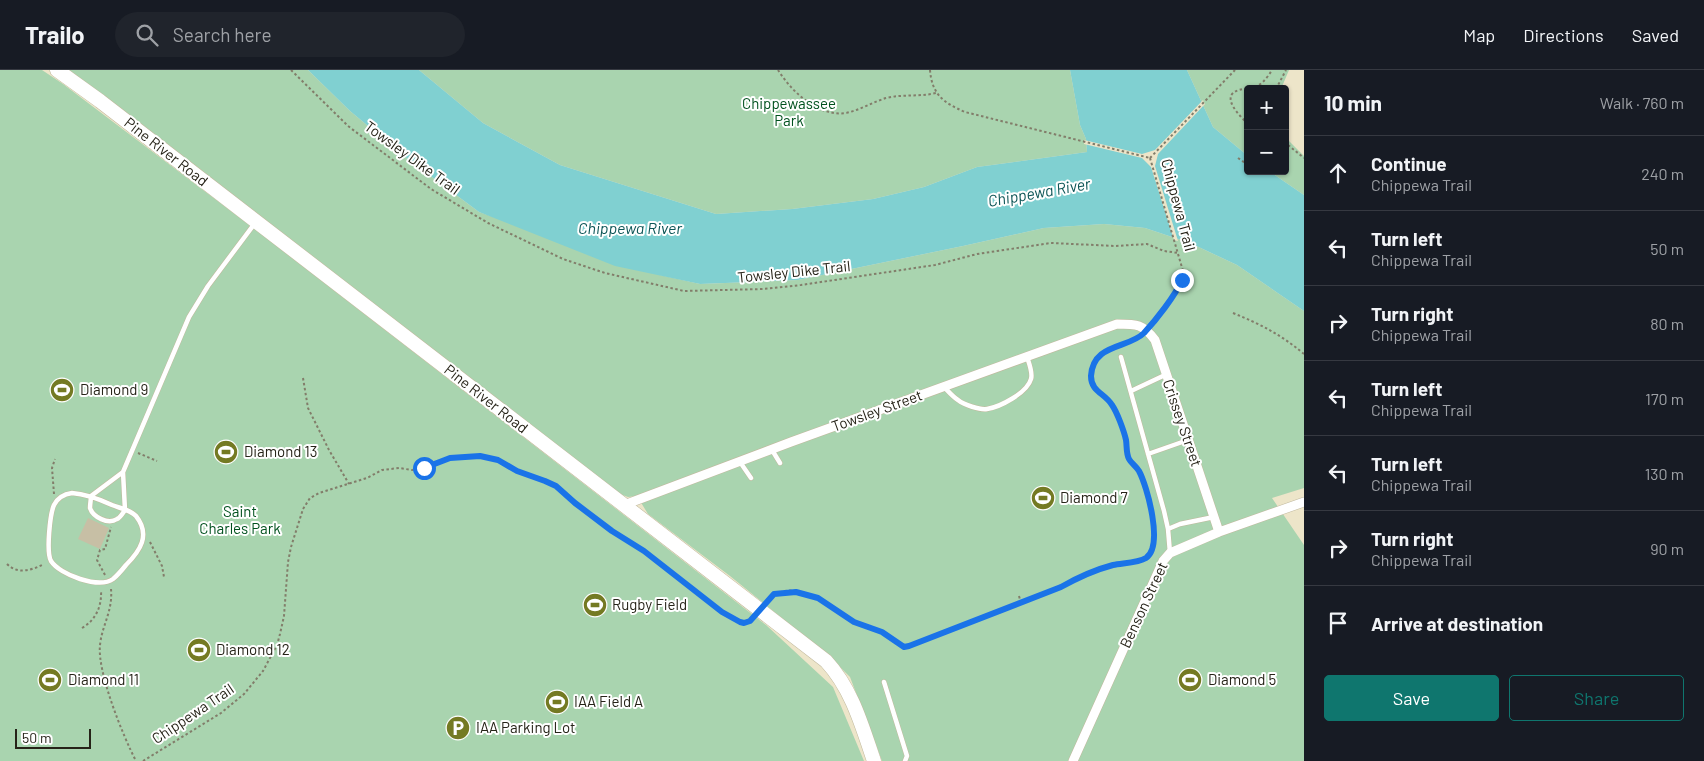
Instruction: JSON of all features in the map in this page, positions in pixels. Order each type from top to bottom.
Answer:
[{"type":"street","name":"Pine River Road","points":[[57,70],[100,101],[826,661],[839,675],[856,710],[874,761]]},
{"type":"street","name":"Towsley Street","points":[[624,505],[1117,324],[1132,324],[1146,329]]},
{"type":"street","name":"Crissey Street","points":[[1146,329],[1155,340],[1219,532]]},
{"type":"street","name":"Benson Street","points":[[1073,761],[1154,578],[1163,561],[1170,553],[1219,532],[1304,502]]},
{"type":"lane","points":[[123,472],[91,496],[90,508],[95,516],[107,521],[117,520],[126,510],[123,472],[182,332],[217,272],[256,222]]},
{"type":"lane","points":[[944,387],[958,401],[986,409],[1014,399],[1031,380],[1031,371],[1027,357]]},
{"type":"lane","points":[[1121,357],[1168,529],[1170,553]]},
{"type":"lane","points":[[1131,391],[1166,375]]},
{"type":"lane","points":[[1148,454],[1188,440]]},
{"type":"lane","points":[[772,450],[780,463]]},
{"type":"lane","points":[[740,462],[751,478]]},
{"type":"lane","points":[[72,493],[91,496],[135,515],[143,529],[144,537],[138,554],[108,582],[96,583],[83,580],[56,567],[51,561],[48,546],[54,504],[59,498],[72,493]]},
{"type":"lane","points":[[1168,529],[1180,524],[1214,517]]},
{"type":"lane","points":[[884,682],[907,756],[905,761]]},
{"type":"path","name":"Towsley Dike Trail","points":[[291,70],[348,126],[431,189],[488,222],[563,259],[605,273],[684,291],[763,289],[801,285],[935,265],[977,254],[1051,243],[1116,246],[1147,244],[1164,251],[1179,252]]},
{"type":"path","points":[[778,70],[786,82],[802,98],[815,106],[831,112],[846,113],[887,98],[905,95],[925,96],[936,93]]},
{"type":"path","points":[[930,70],[936,93],[947,105],[965,112],[1018,126],[1150,158]]},
{"type":"path","name":"Chippewa Trail","points":[[144,761],[221,713],[244,694],[259,678],[277,645],[284,616],[288,562],[295,530],[303,509],[310,498],[314,495],[367,478],[382,470],[424,468],[450,458],[465,456],[490,457],[517,471],[556,486],[588,514],[644,551],[722,612],[744,623],[750,621],[774,594],[796,592],[808,594],[826,603],[854,622],[882,632],[904,647],[1061,587],[1080,576],[1111,566],[1147,558],[1150,554],[1154,536],[1154,524],[1146,490],[1139,470],[1129,458],[1126,440],[1113,405],[1105,396],[1097,392],[1092,384],[1091,375],[1098,358],[1105,351],[1144,333],[1174,294],[1182,280],[1183,271],[1179,252],[1150,158],[1235,70]]},
{"type":"path","points":[[1256,85],[1260,84],[1272,70]]},
{"type":"path","points":[[1278,85],[1286,70]]},
{"type":"path","points":[[1244,88],[1236,90],[1230,102],[1244,120]]},
{"type":"path","points":[[1289,147],[1304,158]]},
{"type":"path","points":[[1238,158],[1244,162]]},
{"type":"path","points":[[1233,313],[1261,324],[1284,337],[1304,354]]},
{"type":"path","points":[[303,378],[308,408],[349,484]]},
{"type":"path","points":[[132,451],[157,462]]},
{"type":"path","points":[[54,504],[52,468],[55,459]]},
{"type":"path","points":[[114,520],[104,549],[100,550],[97,560],[108,582],[112,596],[109,617],[100,643],[101,663],[108,692],[136,761]]},
{"type":"path","points":[[143,529],[162,566],[164,577]]},
{"type":"path","points":[[7,564],[12,569],[25,571],[51,561]]},
{"type":"path","points":[[82,628],[94,619],[98,612],[102,593],[101,582]]},
{"type":"path","points":[[1019,596],[1021,603]]},
{"type":"green space","name":"Saint Charles Park","points":[[0,70],[42,70],[63,84],[252,227],[766,625],[833,687],[864,761],[0,761]]},
{"type":"green space","points":[[69,70],[308,70],[350,111],[409,160],[479,212],[660,275],[700,284],[798,280],[1044,228],[1104,224],[1145,228],[1190,243],[1237,265],[1304,311],[1304,488],[1272,498],[1304,545],[1304,761],[882,761],[850,677],[830,657],[730,576],[648,514],[637,496],[628,497],[620,494]]},
{"type":"green space","name":"Chippewassee Park","points":[[419,70],[1070,70],[1080,125],[1086,139],[1087,152],[977,167],[924,187],[873,199],[792,209],[716,214],[560,165],[483,123]]},
{"type":"green space","points":[[1187,70],[1289,70],[1283,85],[1244,85],[1244,153],[1213,127]]},
{"type":"green space","points":[[1289,141],[1304,156],[1304,195],[1275,175],[1289,175]]},
{"type":"water","name":"Chippewa River","points":[[308,70],[419,70],[483,123],[560,165],[716,214],[792,209],[873,199],[924,187],[977,167],[1087,152],[1086,139],[1080,125],[1070,70],[1187,70],[1213,127],[1244,153],[1244,175],[1275,175],[1304,195],[1304,311],[1237,265],[1190,243],[1145,228],[1104,224],[1044,228],[798,280],[700,284],[615,266],[479,212],[409,160],[350,111]]},
{"type":"pier","points":[[1203,100],[1205,104],[1158,154],[1155,166],[1178,241],[1174,240],[1151,167],[1142,158],[1084,144],[1084,140],[1142,154],[1155,150]]},
{"type":"building","points":[[88,518],[109,528],[100,549],[78,539]]},
{"type":"place","name":"Diamond 9","points":[[62,390]]},
{"type":"place","name":"Diamond 13","points":[[226,452]]},
{"type":"place","name":"Diamond 7","points":[[1043,498]]},
{"type":"place","name":"Rugby Field","points":[[595,605]]},
{"type":"place","name":"Diamond 12","points":[[199,650]]},
{"type":"place","name":"Diamond 11","points":[[50,680]]},
{"type":"place","name":"Diamond 5","points":[[1190,680]]},
{"type":"place","name":"IAA Field A","points":[[557,702]]},
{"type":"place","name":"IAA Parking Lot","points":[[458,728]]},
{"type":"route","points":[[424,468],[450,458],[465,456],[490,457],[517,471],[556,486],[612,531],[644,551],[722,612],[740,622],[750,621],[774,594],[796,592],[818,598],[854,622],[882,632],[904,647],[909,646],[1061,587],[1080,576],[1111,566],[1147,558],[1150,554],[1154,536],[1154,524],[1146,490],[1139,470],[1129,458],[1126,440],[1113,405],[1105,396],[1097,392],[1092,384],[1091,375],[1098,358],[1105,351],[1144,333],[1174,294],[1182,280]]}]
